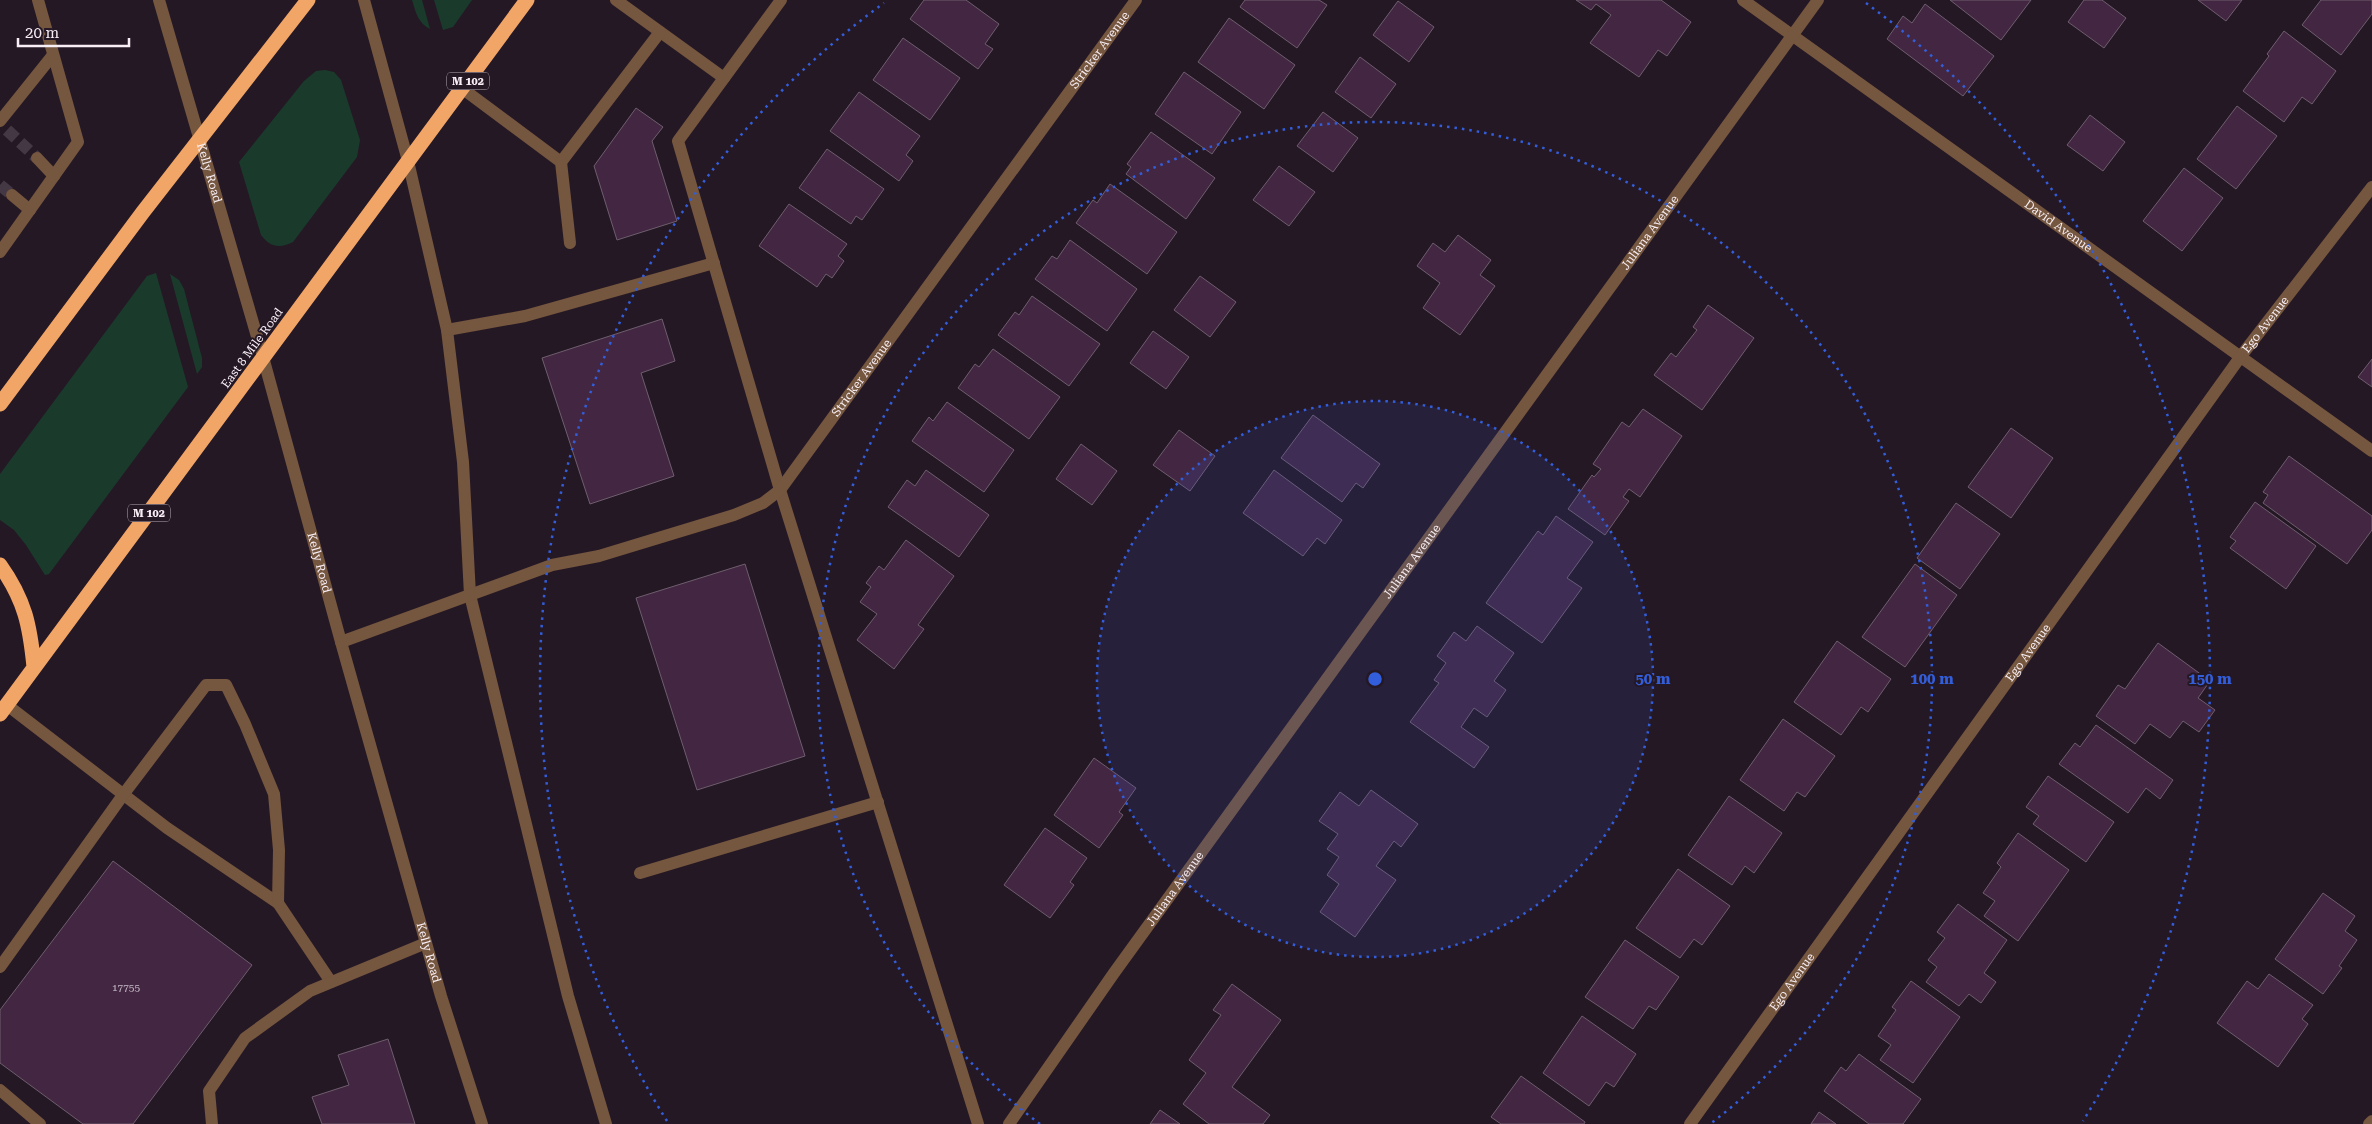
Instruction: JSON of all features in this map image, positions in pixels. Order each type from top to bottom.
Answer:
[{"type":"highway","points":[[2,395],[308,0]]},
{"type":"highway","name":"East 8 Mile Road","points":[[3,709],[527,0]]},
{"type":"highway","points":[[0,565],[24,604],[30,629],[34,668]]},
{"type":"street","points":[[1,247],[30,210],[78,142],[38,0]]},
{"type":"street","name":"Kelly Road","points":[[160,0],[199,141],[263,357],[426,943],[482,1124]]},
{"type":"street","points":[[364,0],[408,161],[447,330],[463,462],[470,596],[568,996],[606,1124]]},
{"type":"street","points":[[616,0],[724,78]]},
{"type":"street","points":[[781,0],[678,141],[780,490],[978,1124]]},
{"type":"street","name":"Stricker Avenue","points":[[341,642],[552,565],[599,556],[734,515],[763,503],[780,490],[1136,0]]},
{"type":"street","name":"David Avenue","points":[[1743,0],[2372,451]]},
{"type":"street","name":"Juliana Avenue","points":[[1008,1124],[1114,973],[1818,0]]},
{"type":"street","points":[[570,244],[561,162],[660,32]]},
{"type":"street","points":[[2,125],[53,54]]},
{"type":"street","points":[[463,89],[561,162]]},
{"type":"street","points":[[36,158],[54,176]]},
{"type":"street","name":"Ego Avenue","points":[[1690,1124],[2242,356],[2372,187]]},
{"type":"street","points":[[12,195],[30,210]]},
{"type":"street","points":[[447,330],[525,316],[714,263]]},
{"type":"street","points":[[0,967],[123,795],[206,685],[226,684],[274,794],[278,850],[278,903]]},
{"type":"street","points":[[3,709],[167,828],[278,903],[331,982]]},
{"type":"street","points":[[640,873],[878,802]]},
{"type":"street","points":[[212,1124],[209,1091],[245,1038],[310,991],[426,943]]},
{"type":"street","points":[[0,1090],[40,1124]]},
{"type":"street","points":[[2370,1124],[2372,1120]]},
{"type":"green space","points":[[412,0],[422,0],[430,29],[420,21]]},
{"type":"green space","points":[[434,0],[472,0],[453,27],[443,30]]},
{"type":"green space","points":[[316,71],[334,72],[341,80],[360,140],[357,157],[293,242],[283,246],[275,246],[261,235],[239,162],[304,81]]},
{"type":"green space","points":[[156,273],[188,387],[49,574],[45,575],[14,530],[0,520],[0,474],[147,276]]},
{"type":"green space","points":[[170,274],[179,280],[184,289],[202,358],[202,367],[197,374]]},
{"type":"building","points":[[924,0],[966,0],[999,24],[985,44],[993,49],[978,69],[910,19]]},
{"type":"building","points":[[1245,0],[1319,0],[1327,5],[1297,48],[1240,7]]},
{"type":"building","points":[[1576,0],[1661,0],[1691,22],[1667,56],[1658,50],[1639,77],[1590,43],[1611,15],[1596,4],[1591,10]]},
{"type":"building","points":[[1950,0],[2031,0],[2001,40]]},
{"type":"building","points":[[2084,0],[2102,0],[2126,18],[2104,48],[2068,22]]},
{"type":"building","points":[[2198,0],[2242,0],[2226,21]]},
{"type":"building","points":[[2321,0],[2372,0],[2372,14],[2341,55],[2302,25]]},
{"type":"building","points":[[1398,1],[1434,27],[1409,62],[1373,35]]},
{"type":"building","points":[[1925,4],[1994,56],[1963,96],[1887,39],[1903,16],[1912,23]]},
{"type":"building","points":[[1229,18],[1295,65],[1264,109],[1198,62]]},
{"type":"building","points":[[2284,31],[2336,71],[2312,104],[2302,97],[2284,122],[2243,91],[2269,56],[2267,54]]},
{"type":"building","points":[[903,38],[960,78],[930,120],[873,80]]},
{"type":"building","points":[[1360,57],[1396,84],[1371,118],[1335,92]]},
{"type":"building","points":[[1184,72],[1241,112],[1212,154],[1155,114]]},
{"type":"building","points":[[859,92],[920,136],[906,155],[913,161],[899,181],[830,131]]},
{"type":"building","points":[[2237,106],[2277,136],[2236,189],[2197,159]]},
{"type":"building","points":[[636,108],[663,127],[652,141],[677,221],[617,240],[594,166]]},
{"type":"building","points":[[1323,112],[1358,138],[1333,172],[1297,146]]},
{"type":"building","points":[[2090,115],[2125,142],[2103,171],[2067,145]]},
{"type":"building","points":[[1151,132],[1215,178],[1186,219],[1126,174],[1131,167],[1127,164]]},
{"type":"building","points":[[827,149],[884,189],[862,220],[856,216],[851,224],[799,188]]},
{"type":"building","points":[[1279,166],[1315,192],[1289,226],[1253,200]]},
{"type":"building","points":[[2184,168],[2223,198],[2182,251],[2143,221]]},
{"type":"building","points":[[1110,184],[1177,232],[1147,274],[1076,223],[1093,200],[1097,203]]},
{"type":"building","points":[[789,204],[847,244],[838,256],[844,261],[832,278],[826,274],[817,287],[759,246]]},
{"type":"building","points":[[1458,235],[1491,260],[1480,275],[1495,286],[1460,335],[1423,308],[1440,283],[1417,266],[1433,243],[1445,252]]},
{"type":"building","points":[[1070,240],[1137,289],[1107,331],[1035,279],[1052,256],[1057,259]]},
{"type":"building","points":[[1200,276],[1236,302],[1210,337],[1174,310]]},
{"type":"building","points":[[1032,296],[1100,344],[1069,386],[998,335],[1015,312],[1019,315]]},
{"type":"building","points":[[1708,305],[1754,338],[1702,410],[1654,375],[1671,353],[1676,357],[1697,330],[1693,327]]},
{"type":"building","points":[[662,319],[675,361],[641,373],[674,476],[590,504],[542,358]]},
{"type":"building","points":[[1153,331],[1189,357],[1166,389],[1130,363]]},
{"type":"building","points":[[993,349],[1060,397],[1029,439],[958,388],[975,364],[979,367]]},
{"type":"building","points":[[2372,359],[2372,387],[2358,377]]},
{"type":"building","points":[[947,402],[1014,450],[984,492],[912,441],[929,417],[933,421]]},
{"type":"building","points":[[1643,409],[1682,436],[1640,497],[1629,489],[1623,497],[1629,501],[1605,535],[1568,509],[1592,475],[1594,477],[1601,469],[1593,464],[1622,422],[1629,427]]},
{"type":"building","points":[[1313,415],[1380,464],[1363,488],[1356,483],[1342,502],[1281,458]]},
{"type":"building","points":[[2011,428],[2053,458],[2011,518],[1968,487]]},
{"type":"building","points":[[1179,430],[1215,456],[1190,491],[1153,465]]},
{"type":"building","points":[[1081,444],[1117,471],[1092,505],[1056,479]]},
{"type":"building","points":[[2289,456],[2372,516],[2372,530],[2347,564],[2263,503],[2268,495],[2263,492]]},
{"type":"building","points":[[926,470],[989,515],[959,557],[888,507],[907,480],[915,486]]},
{"type":"building","points":[[1274,470],[1342,520],[1325,544],[1317,538],[1303,556],[1243,513]]},
{"type":"building","points":[[2255,502],[2316,546],[2286,589],[2230,548],[2236,541],[2230,537]]},
{"type":"building","points":[[1956,503],[2000,534],[1960,589],[1917,558]]},
{"type":"building","points":[[1556,516],[1593,542],[1567,578],[1582,588],[1542,643],[1486,603],[1538,531],[1543,535]]},
{"type":"building","points":[[906,540],[954,576],[918,625],[924,629],[894,669],[857,640],[877,614],[860,602],[871,587],[866,583],[879,566],[884,570]]},
{"type":"building","points":[[745,564],[805,756],[697,790],[636,598]]},
{"type":"building","points":[[1915,564],[1957,595],[1905,667],[1862,637]]},
{"type":"building","points":[[1477,626],[1514,653],[1494,681],[1506,690],[1487,717],[1474,708],[1461,727],[1489,747],[1474,768],[1410,722],[1439,683],[1434,680],[1446,663],[1437,656],[1454,632],[1466,641]]},
{"type":"building","points":[[1837,641],[1891,679],[1868,712],[1861,707],[1841,735],[1794,702]]},
{"type":"building","points":[[2158,643],[2210,681],[2198,698],[2215,710],[2199,732],[2183,721],[2170,738],[2150,724],[2135,744],[2096,716],[2118,685],[2125,689]]},
{"type":"building","points":[[1783,719],[1835,756],[1805,797],[1797,792],[1784,811],[1740,780]]},
{"type":"building","points":[[2096,725],[2173,780],[2160,799],[2146,788],[2128,813],[2059,764],[2075,743],[2080,747]]},
{"type":"building","points":[[1094,758],[1136,788],[1119,812],[1123,815],[1099,848],[1054,815]]},
{"type":"building","points":[[2048,776],[2114,822],[2086,862],[2033,824],[2039,816],[2026,807]]},
{"type":"building","points":[[1371,790],[1418,824],[1401,847],[1394,841],[1376,866],[1396,880],[1355,937],[1320,912],[1339,884],[1327,875],[1339,857],[1327,849],[1338,834],[1319,821],[1340,792],[1359,806]]},
{"type":"building","points":[[1729,796],[1782,833],[1754,873],[1745,866],[1732,885],[1688,855]]},
{"type":"building","points":[[1045,828],[1087,858],[1070,882],[1074,885],[1050,918],[1004,885]]},
{"type":"building","points":[[2018,833],[2069,870],[2018,941],[1984,916],[1995,901],[1983,893],[2001,867],[1997,863]]},
{"type":"building","points":[[113,861],[252,965],[133,1124],[83,1124],[0,1063],[0,1010]]},
{"type":"building","points":[[1678,869],[1730,906],[1702,945],[1694,939],[1680,958],[1636,928]]},
{"type":"building","points":[[2323,893],[2355,916],[2345,931],[2357,940],[2339,966],[2342,968],[2323,994],[2275,959]]},
{"type":"building","points":[[1958,904],[2007,940],[1984,973],[1996,982],[1981,1003],[1969,994],[1959,1006],[1926,982],[1937,967],[1928,960],[1945,938],[1937,932]]},
{"type":"building","points":[[1625,940],[1679,977],[1656,1010],[1649,1006],[1633,1029],[1585,997]]},
{"type":"building","points":[[2269,974],[2313,1005],[2302,1019],[2308,1024],[2278,1067],[2217,1023],[2247,981],[2258,989]]},
{"type":"building","points":[[1911,981],[1960,1017],[1913,1083],[1880,1060],[1891,1045],[1878,1036],[1896,1010],[1892,1007]]},
{"type":"building","points":[[1232,984],[1281,1020],[1232,1087],[1270,1115],[1263,1124],[1209,1124],[1183,1104],[1206,1073],[1189,1060],[1221,1015],[1213,1010]]},
{"type":"building","points":[[1582,1016],[1636,1054],[1614,1087],[1606,1082],[1589,1106],[1543,1073]]},
{"type":"building","points":[[388,1039],[415,1124],[322,1124],[312,1097],[349,1085],[338,1055]]},
{"type":"building","points":[[1859,1054],[1921,1099],[1903,1124],[1869,1124],[1824,1091],[1841,1067],[1846,1071]]},
{"type":"building","points":[[1521,1076],[1585,1122],[1584,1124],[1501,1124],[1491,1117]]},
{"type":"building","points":[[1160,1110],[1180,1124],[1150,1124]]},
{"type":"building","points":[[1819,1112],[1836,1124],[1811,1124]]},
{"type":"tunnel","points":[[7,130],[37,158]]},
{"type":"tunnel","points":[[0,185],[12,195]]}]
